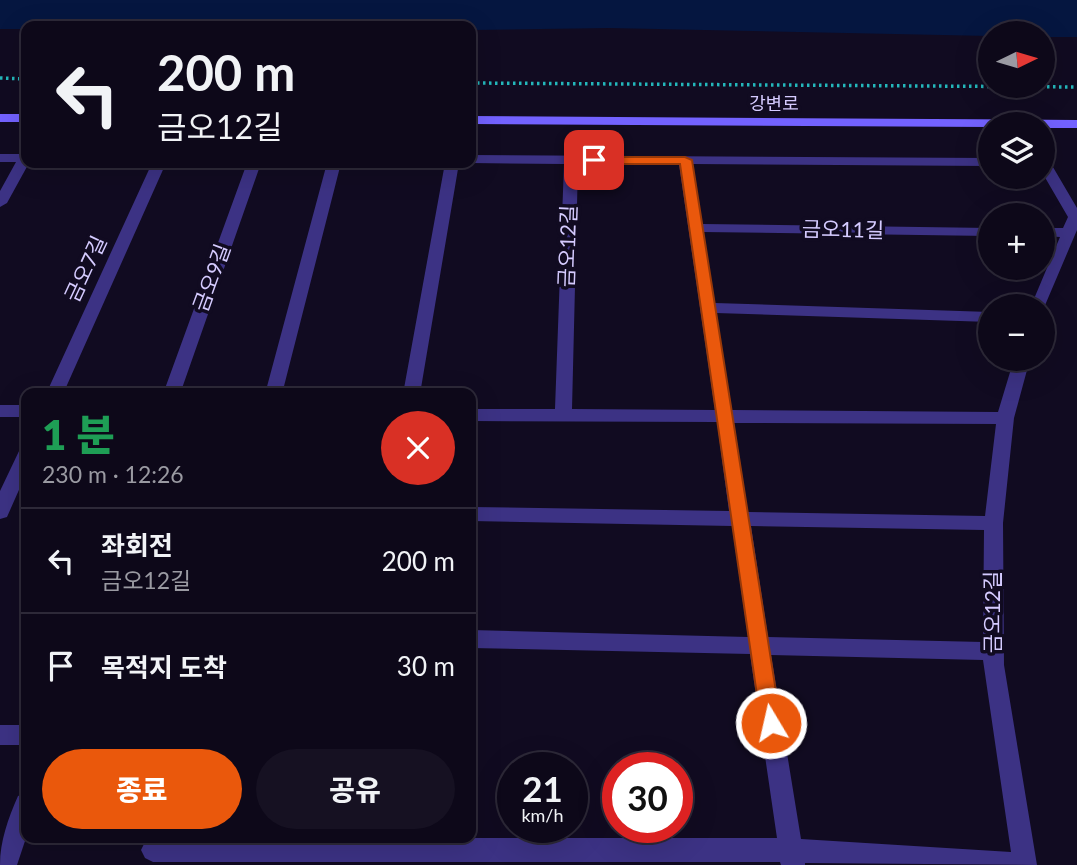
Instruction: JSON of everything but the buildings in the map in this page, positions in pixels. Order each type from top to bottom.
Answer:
[{"type":"street","points":[[0,118],[21,118]]},
{"type":"street","name":"강변로","points":[[476,120],[1077,124]]},
{"type":"street","points":[[0,158],[21,158]]},
{"type":"street","points":[[476,159],[978,162]]},
{"type":"street","name":"금오12길","points":[[563,415],[571,160]]},
{"type":"street","points":[[685,160],[792,858]]},
{"type":"street","points":[[0,203],[21,167]]},
{"type":"street","name":"금오7길","points":[[57,388],[157,168]]},
{"type":"street","name":"금오9길","points":[[173,388],[252,168]]},
{"type":"street","points":[[275,388],[333,168]]},
{"type":"street","points":[[412,388],[451,168]]},
{"type":"street","points":[[1044,294],[1075,217],[1055,183]]},
{"type":"street","name":"금오11길","points":[[696,228],[978,232]]},
{"type":"street","points":[[1055,232],[1069,233]]},
{"type":"street","points":[[708,308],[978,317]]},
{"type":"street","name":"금오12길","points":[[1019,371],[1005,418],[994,523],[993,665],[1025,865]]},
{"type":"street","points":[[0,411],[21,411]]},
{"type":"street","points":[[476,415],[1005,418]]},
{"type":"street","points":[[0,510],[21,465]]},
{"type":"street","points":[[476,514],[994,523]]},
{"type":"street","points":[[476,639],[993,650]]},
{"type":"street","points":[[0,735],[21,735]]},
{"type":"street","points":[[5,865],[21,819]]},
{"type":"street","points":[[153,851],[392,858],[792,858],[1025,865]]},
{"type":"path","points":[[0,78],[21,79]]},
{"type":"path","points":[[476,83],[1077,87]]},
{"type":"water","points":[[0,0],[1077,0],[1077,37],[1055,37],[1055,21],[978,21],[978,36],[609,28],[476,30],[476,21],[21,21],[21,29],[0,29]]},
{"type":"route","points":[[594,160],[685,160],[771,723]]}]
